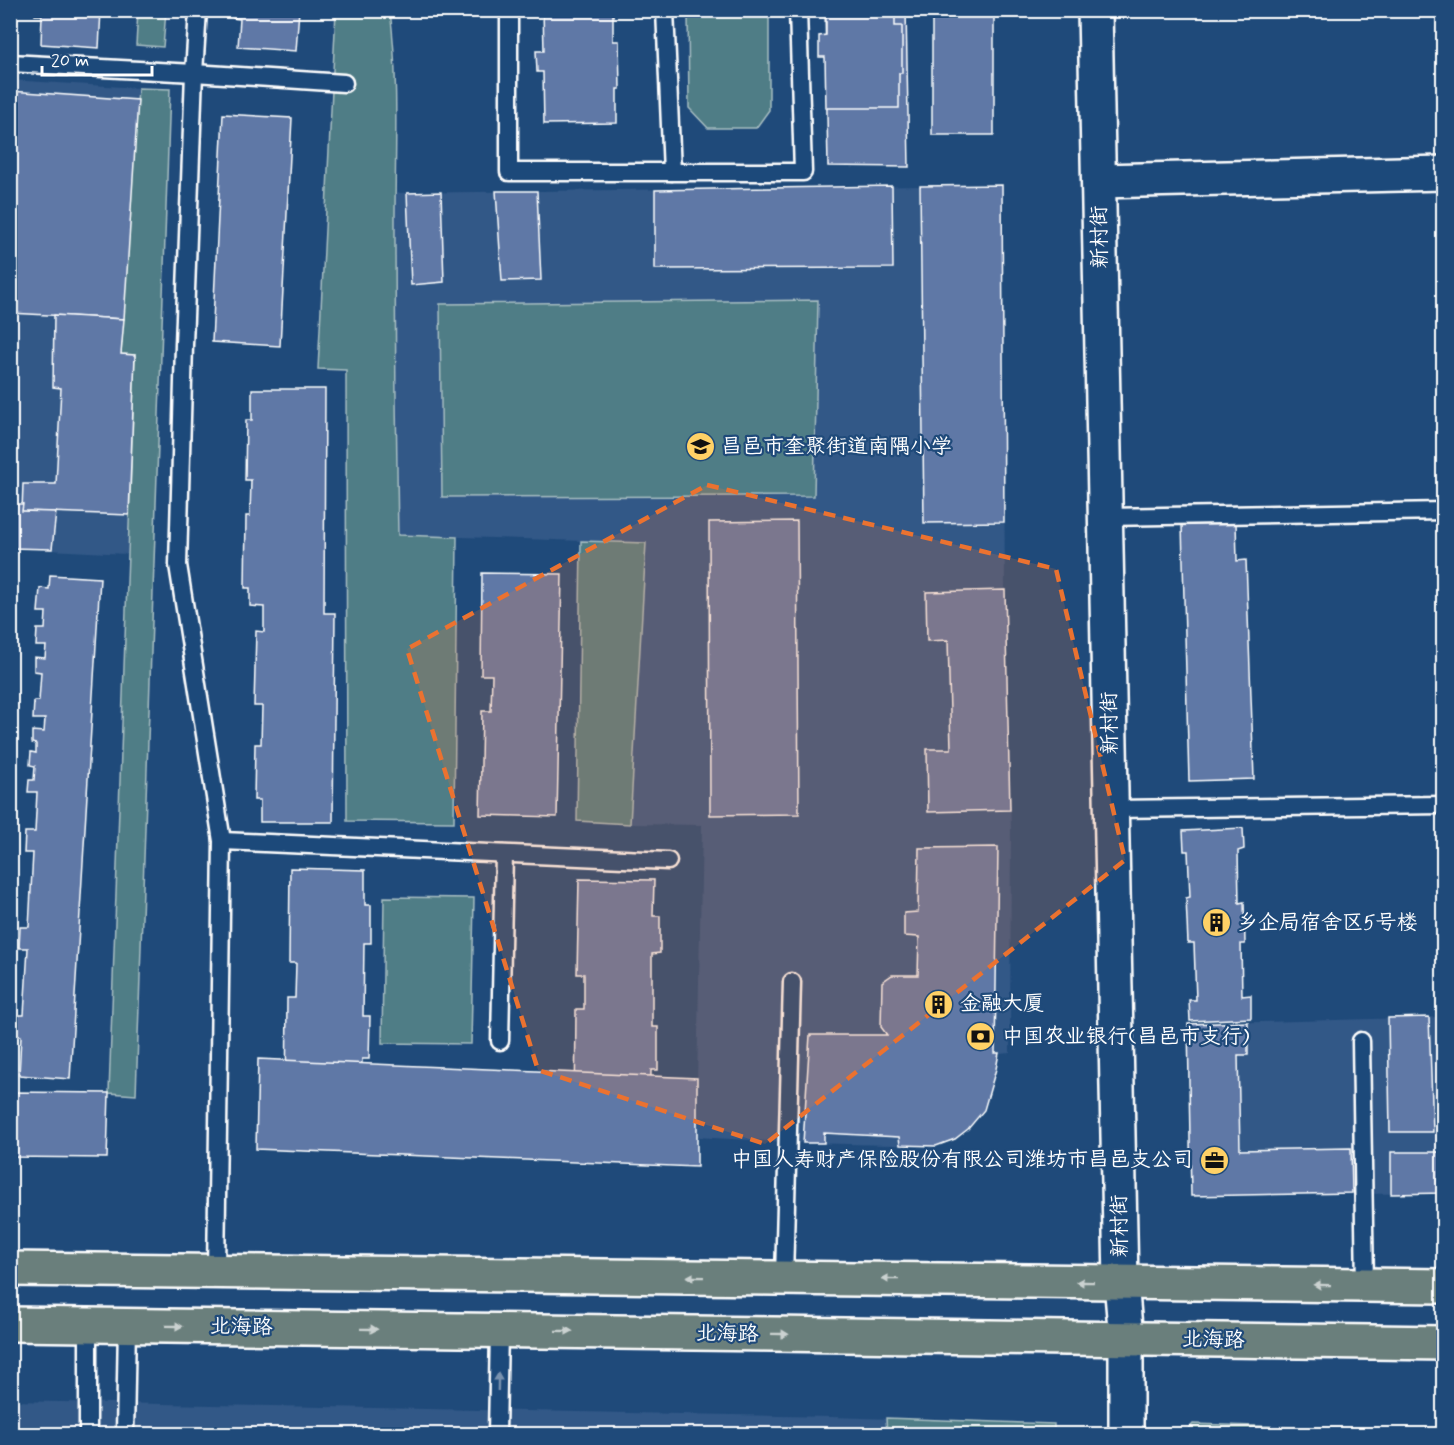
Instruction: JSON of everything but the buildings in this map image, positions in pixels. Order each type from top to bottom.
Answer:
[{"type":"main road","points":[[10,1269],[1443,1286]]},
{"type":"main road","name":"北海路","points":[[10,1324],[1443,1343]]},
{"type":"street","name":"新村街","points":[[1095,10],[1120,1282],[1125,1339],[1126,1434]]},
{"type":"street","points":[[1099,181],[1443,172]]},
{"type":"lane","points":[[198,10],[184,345],[178,565],[222,841],[216,1271]]},
{"type":"lane","points":[[508,10],[509,172],[803,172],[798,10]]},
{"type":"lane","points":[[665,10],[672,172]]},
{"type":"lane","points":[[10,63],[344,83]]},
{"type":"lane","points":[[1106,518],[1443,511]]},
{"type":"lane","points":[[1112,809],[1443,805]]},
{"type":"lane","points":[[222,841],[668,861]]},
{"type":"lane","points":[[500,1041],[504,854]]},
{"type":"lane","points":[[784,1278],[792,982]]},
{"type":"lane","points":[[1361,1041],[1365,1285]]},
{"type":"lane","points":[[88,1325],[88,1434]]},
{"type":"lane","points":[[125,1434],[127,1325]]},
{"type":"lane","points":[[497,1434],[499,1330]]},
{"type":"highlighted area","points":[[707,485],[1056,569],[1125,860],[765,1144],[538,1070],[407,649]]},
{"type":"shaded area","points":[[10,80],[138,88],[121,353],[135,355],[127,554],[11,548]]},
{"type":"shaded area","name":"昌邑市奎聚街道南隅小学","points":[[1002,185],[1005,590],[1011,831],[1010,1053],[999,1054],[984,1110],[968,1129],[936,1146],[803,1143],[696,1137],[702,825],[630,824],[645,543],[398,535],[394,193]]},
{"type":"shaded area","points":[[1443,1017],[1443,1193],[1191,1196],[1188,1024]]},
{"type":"shaded area","points":[[11,1401],[831,1417],[1054,1424],[1054,1434],[11,1434]]},
{"type":"green space","points":[[138,11],[166,11],[163,47],[136,45]]},
{"type":"green space","points":[[336,11],[390,11],[396,89],[395,299],[398,535],[457,537],[454,822],[347,821],[346,370],[318,369]]},
{"type":"green space","points":[[688,11],[769,11],[769,110],[756,128],[708,128],[689,108]]},
{"type":"green space","points":[[138,88],[170,89],[136,1095],[109,1093],[135,355],[121,354]]},
{"type":"green space","points":[[818,300],[814,496],[442,497],[440,304]]},
{"type":"green space","points":[[581,541],[646,543],[630,824],[577,821]]},
{"type":"green space","points":[[384,897],[474,898],[471,1044],[382,1043]]},
{"type":"green space","points":[[886,1418],[1054,1424],[1054,1434],[887,1434]]},
{"type":"green space","points":[[1193,1424],[1349,1429],[1347,1434],[1184,1434]]},
{"type":"place","name":"昌邑市奎聚街道南隅小学","points":[[700,447]]},
{"type":"place","name":"乡企局宿舍区5号楼","points":[[1216,923]]},
{"type":"place","name":"金融大厦","points":[[939,1004]]},
{"type":"place","name":"中国农业银行(昌邑市支行)","points":[[981,1037]]},
{"type":"place","name":"中国人寿财产保险股份有限公司潍坊市昌邑支公司","points":[[1214,1160]]}]
